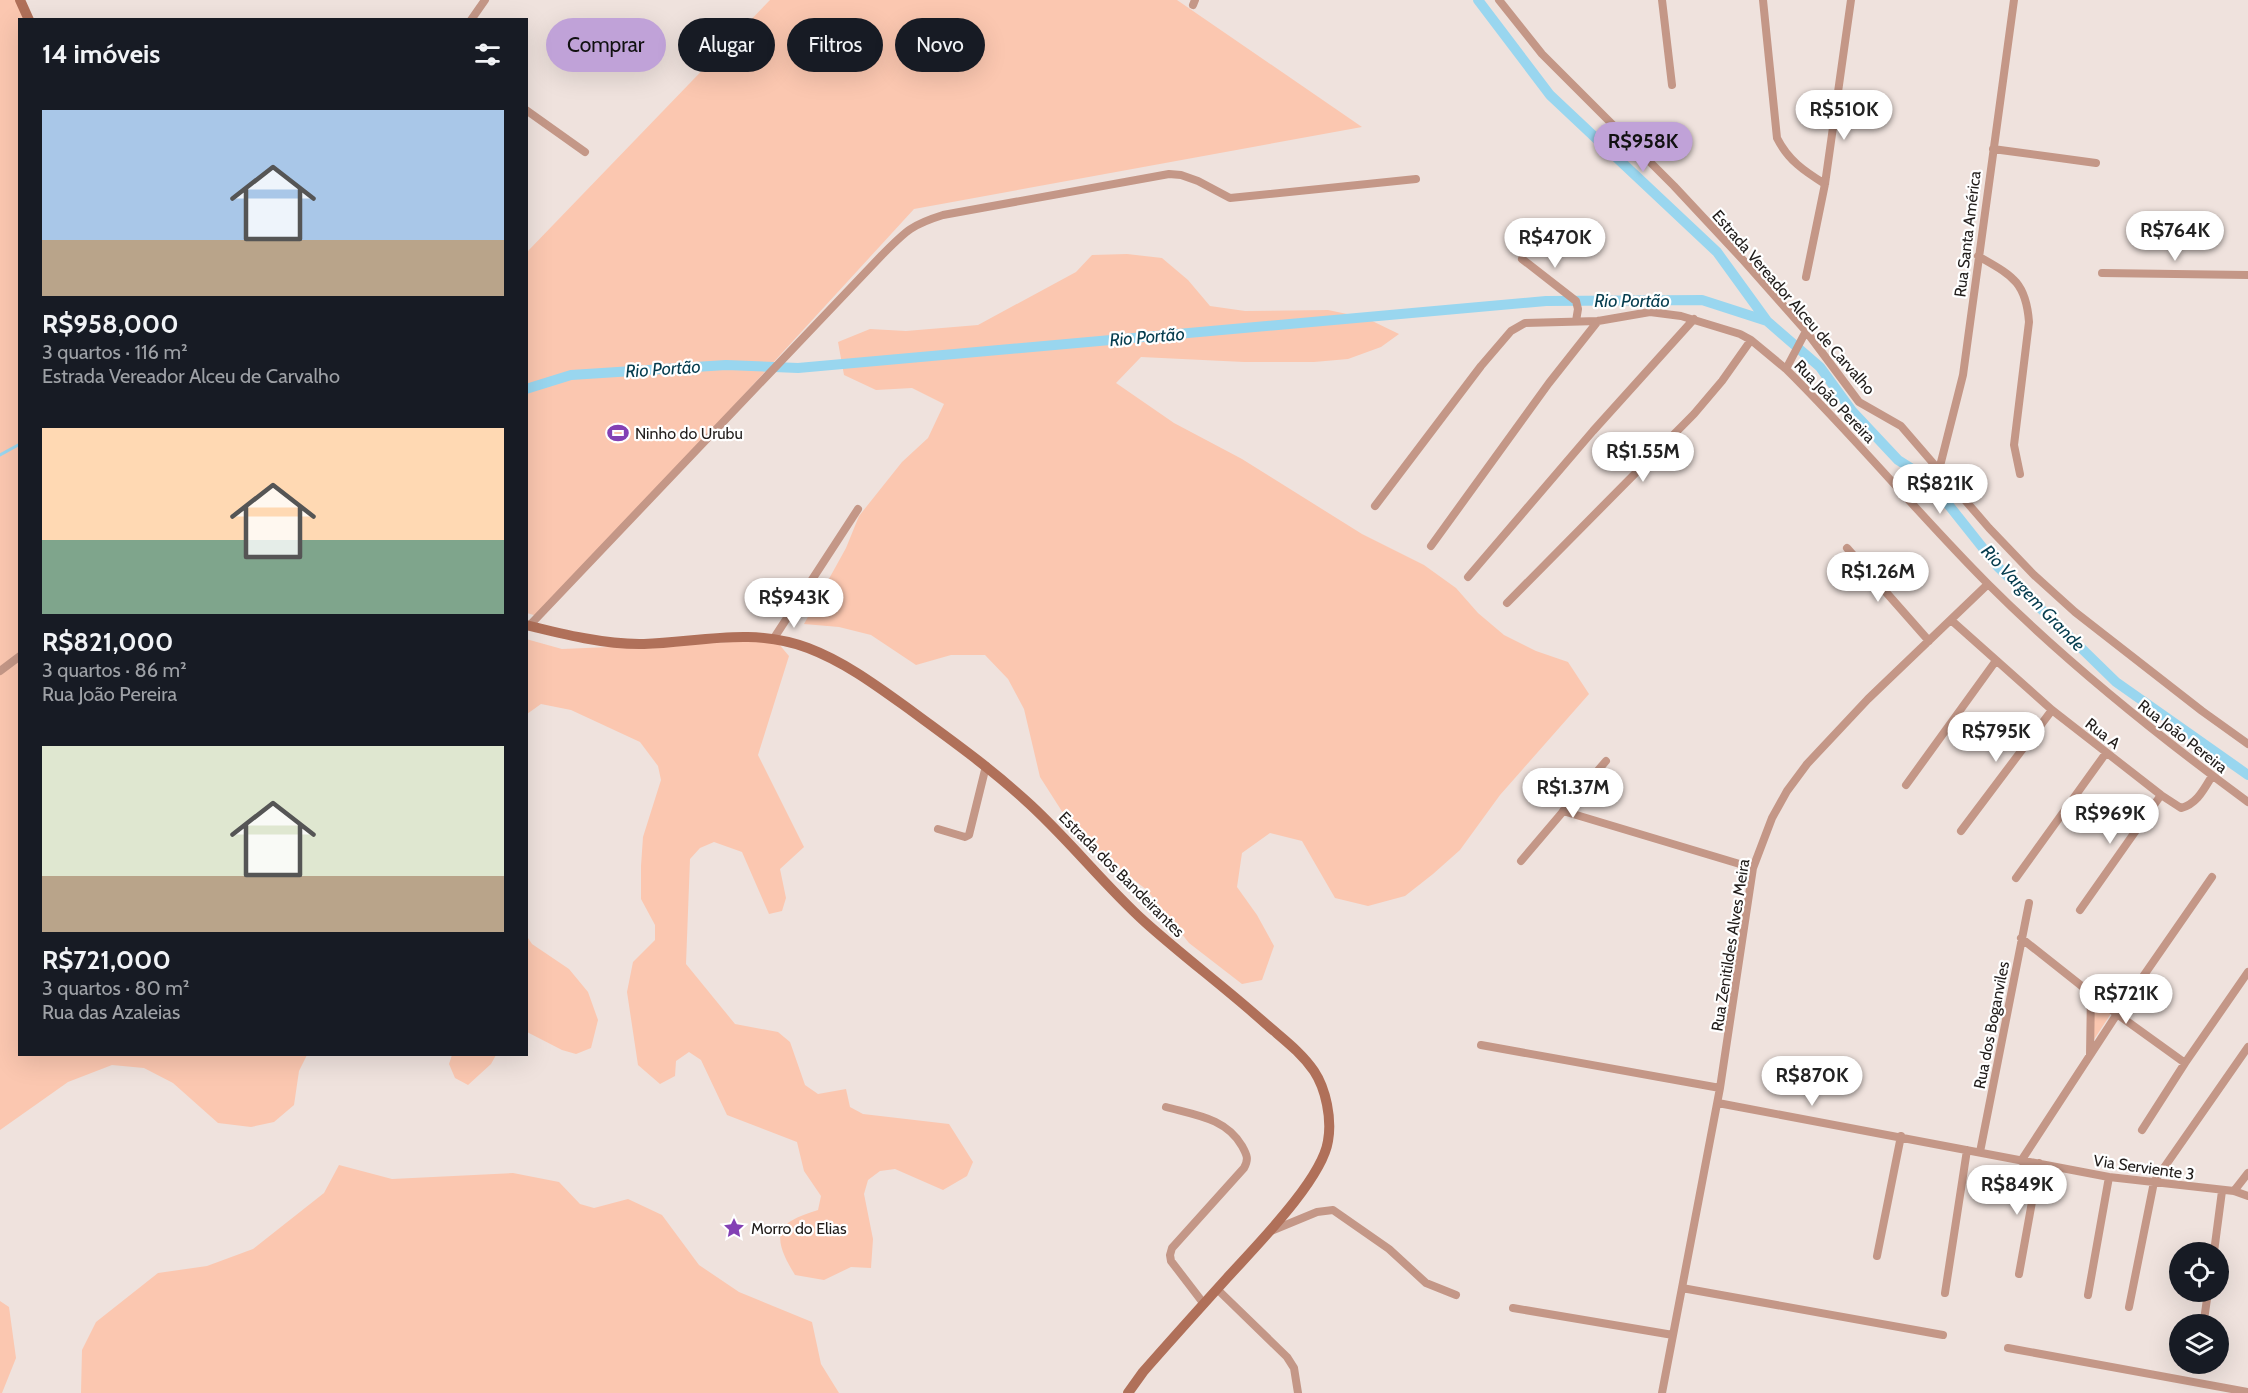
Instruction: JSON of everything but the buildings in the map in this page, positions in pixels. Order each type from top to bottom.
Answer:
[{"type":"main road","points":[[20,0],[28,18]]},
{"type":"main road","name":"Estrada dos Bandeirantes","points":[[528,625],[615,643],[640,644],[713,637],[774,638],[807,648],[846,666],[986,766],[1046,819],[1144,921],[1301,1055],[1317,1076],[1329,1119],[1327,1149],[1306,1186],[1143,1372],[1128,1393]]},
{"type":"street","points":[[472,18],[485,0]]},
{"type":"street","name":"Estrada Vereador Alceu de Carvalho","points":[[1499,0],[1542,54],[1674,186],[1806,331],[1853,396],[1865,406],[1900,426],[2034,575],[2075,612],[2248,744]]},
{"type":"street","points":[[1662,0],[1672,85]]},
{"type":"street","points":[[1763,0],[1777,138],[1784,153],[1802,170],[1825,184]]},
{"type":"street","points":[[1806,277],[1825,184],[1851,0]]},
{"type":"street","name":"Rua Santa América","points":[[1939,470],[1963,375],[1992,148],[2014,0]]},
{"type":"street","points":[[528,111],[585,152]]},
{"type":"street","points":[[1992,148],[2096,163]]},
{"type":"street","points":[[528,625],[905,232],[915,225],[944,215],[1169,174],[1181,175],[1198,181],[1230,198],[1416,179]]},
{"type":"street","points":[[1978,256],[2010,274],[2022,286],[2028,305],[2029,322],[2014,445],[2020,474]]},
{"type":"street","points":[[1522,259],[1576,301],[1578,309],[1576,321]]},
{"type":"street","points":[[2102,273],[2248,275]]},
{"type":"street","name":"Rua João Pereira","points":[[1376,506],[1481,366],[1511,331],[1525,323],[1601,319],[1650,312],[1694,319],[1729,330],[1751,340],[1786,369],[1988,584],[2082,671],[2212,776],[2248,802]]},
{"type":"street","points":[[1431,546],[1549,383],[1601,319]]},
{"type":"street","points":[[1468,578],[1593,431],[1694,319]]},
{"type":"street","points":[[1786,369],[1806,331]]},
{"type":"street","points":[[1507,603],[1694,414],[1722,381],[1751,340]]},
{"type":"street","points":[[774,638],[858,509]]},
{"type":"street","points":[[1847,548],[1929,641]]},
{"type":"street","name":"Rua Zenitildes Alves Meira","points":[[1662,1393],[1718,1103],[1753,868],[1772,818],[1787,791],[1807,764],[1868,699],[1988,584]]},
{"type":"street","name":"Rua A","points":[[1951,620],[1995,662],[2052,710],[2181,808],[2195,801],[2212,776]]},
{"type":"street","points":[[0,671],[18,658]]},
{"type":"street","points":[[1906,785],[1995,662]]},
{"type":"street","points":[[1961,831],[2052,710]]},
{"type":"street","points":[[2016,878],[2106,753]]},
{"type":"street","points":[[1521,861],[1606,761]]},
{"type":"street","points":[[938,829],[965,837],[970,832],[986,766]]},
{"type":"street","points":[[2080,909],[2161,795]]},
{"type":"street","points":[[1563,811],[1753,868]]},
{"type":"street","points":[[2021,1161],[2117,1014],[2212,877]]},
{"type":"street","name":"Rua dos Boganviles","points":[[1980,1152],[2029,903]]},
{"type":"street","points":[[2021,938],[2117,1014],[2185,1063]]},
{"type":"street","points":[[2142,1130],[2248,972]]},
{"type":"street","points":[[2090,1056],[2091,993]]},
{"type":"street","points":[[1481,1045],[1720,1088]]},
{"type":"street","points":[[2129,1307],[2154,1182],[2248,1047]]},
{"type":"street","name":"Via Serviente 3","points":[[1718,1103],[1901,1136],[2021,1161],[2109,1176],[2234,1191],[2248,1196]]},
{"type":"street","points":[[1166,1107],[1225,1125],[1240,1142],[1247,1155],[1244,1168],[1172,1248],[1171,1261],[1204,1304]]},
{"type":"street","points":[[1877,1256],[1901,1136]]},
{"type":"street","points":[[1945,1293],[1967,1150]]},
{"type":"street","points":[[2019,1274],[2039,1163]]},
{"type":"street","points":[[2234,1191],[2248,1173]]},
{"type":"street","points":[[2088,1295],[2109,1176]]},
{"type":"street","points":[[2215,1242],[2222,1191]]},
{"type":"street","points":[[1267,1233],[1317,1212],[1333,1210],[1389,1249],[1426,1283],[1456,1295]]},
{"type":"street","points":[[1682,1288],[1943,1335]]},
{"type":"street","points":[[1217,1289],[1287,1357],[1294,1368],[1298,1393]]},
{"type":"street","points":[[1513,1308],[1673,1335]]},
{"type":"street","points":[[2008,1348],[2248,1392]]},
{"type":"shaded area","points":[[0,0],[17,0],[26,18],[18,18],[18,1056],[306,1056],[299,1071],[294,1105],[274,1122],[251,1127],[218,1123],[173,1083],[144,1068],[112,1065],[68,1082],[0,1130]]},
{"type":"shaded area","name":"Ninho do Urubu","points":[[770,0],[1177,0],[1362,127],[914,209],[540,617],[528,613],[528,251],[701,72],[775,72],[775,18],[753,18]]},
{"type":"shaded area","points":[[1127,254],[1162,258],[1188,280],[1210,306],[1245,311],[1328,310],[1366,318],[1399,334],[1381,347],[1348,359],[1314,362],[1244,362],[1141,357],[1116,383],[1174,423],[1242,459],[1362,534],[1424,565],[1456,588],[1478,613],[1504,635],[1536,651],[1568,662],[1589,694],[1500,795],[1460,850],[1405,896],[1368,906],[1335,898],[1302,841],[1270,833],[1242,853],[1237,887],[1257,915],[1274,946],[1262,980],[1242,984],[1189,943],[1147,890],[1079,838],[1040,777],[1024,709],[1008,679],[985,655],[951,655],[916,665],[871,635],[839,627],[804,624],[846,548],[859,516],[902,462],[928,438],[944,404],[912,388],[876,390],[844,375],[838,342],[870,329],[906,331],[978,325],[1076,272],[1092,255]]},
{"type":"shaded area","points":[[528,640],[562,649],[755,641],[778,643],[789,656],[758,755],[804,847],[780,869],[786,898],[782,911],[769,914],[742,852],[714,842],[700,848],[690,859],[686,964],[735,1024],[778,1032],[790,1042],[805,1085],[818,1094],[846,1089],[850,1107],[863,1114],[949,1124],[973,1162],[967,1176],[943,1190],[895,1169],[880,1171],[868,1180],[864,1194],[873,1239],[871,1268],[851,1267],[824,1280],[795,1275],[781,1247],[781,1232],[784,1226],[791,1221],[818,1210],[821,1196],[804,1171],[797,1142],[727,1115],[701,1060],[689,1052],[676,1061],[675,1076],[660,1084],[638,1065],[627,992],[633,962],[655,940],[655,925],[641,899],[641,866],[643,837],[661,780],[658,766],[640,742],[571,710],[541,704],[528,713]]},
{"type":"shaded area","points":[[528,938],[532,944],[569,969],[588,992],[598,1020],[591,1048],[576,1054],[562,1050],[528,1033]]},
{"type":"shaded area","points":[[2094,998],[2112,1012],[2093,1041]]},
{"type":"shaded area","points":[[451,1056],[495,1056],[491,1064],[468,1085],[455,1078],[449,1064]]},
{"type":"shaded area","points":[[339,1165],[392,1179],[513,1173],[559,1182],[580,1204],[594,1208],[628,1199],[662,1215],[699,1265],[739,1292],[812,1322],[821,1364],[839,1393],[81,1393],[82,1350],[96,1322],[158,1273],[207,1266],[253,1249],[324,1193]]},
{"type":"shaded area","points":[[0,1301],[9,1307],[16,1358],[2,1393],[0,1393]]},
{"type":"waterway","name":"Rio Vargem Grande","points":[[1478,0],[1550,95],[1717,252],[1767,321],[1820,367],[1852,411],[1898,460],[1928,479],[1998,567],[2116,682],[2248,775]]},
{"type":"waterway","name":"Rio Portão","points":[[528,388],[571,375],[726,365],[798,368],[1546,301],[1702,300],[1767,321]]},
{"type":"waterway","name":"Rio Portão","points":[[0,455],[18,445]]},
{"type":"place","name":"Ninho do Urubu","points":[[618,433]]},
{"type":"place","name":"Morro do Elias","points":[[734,1228]]}]
